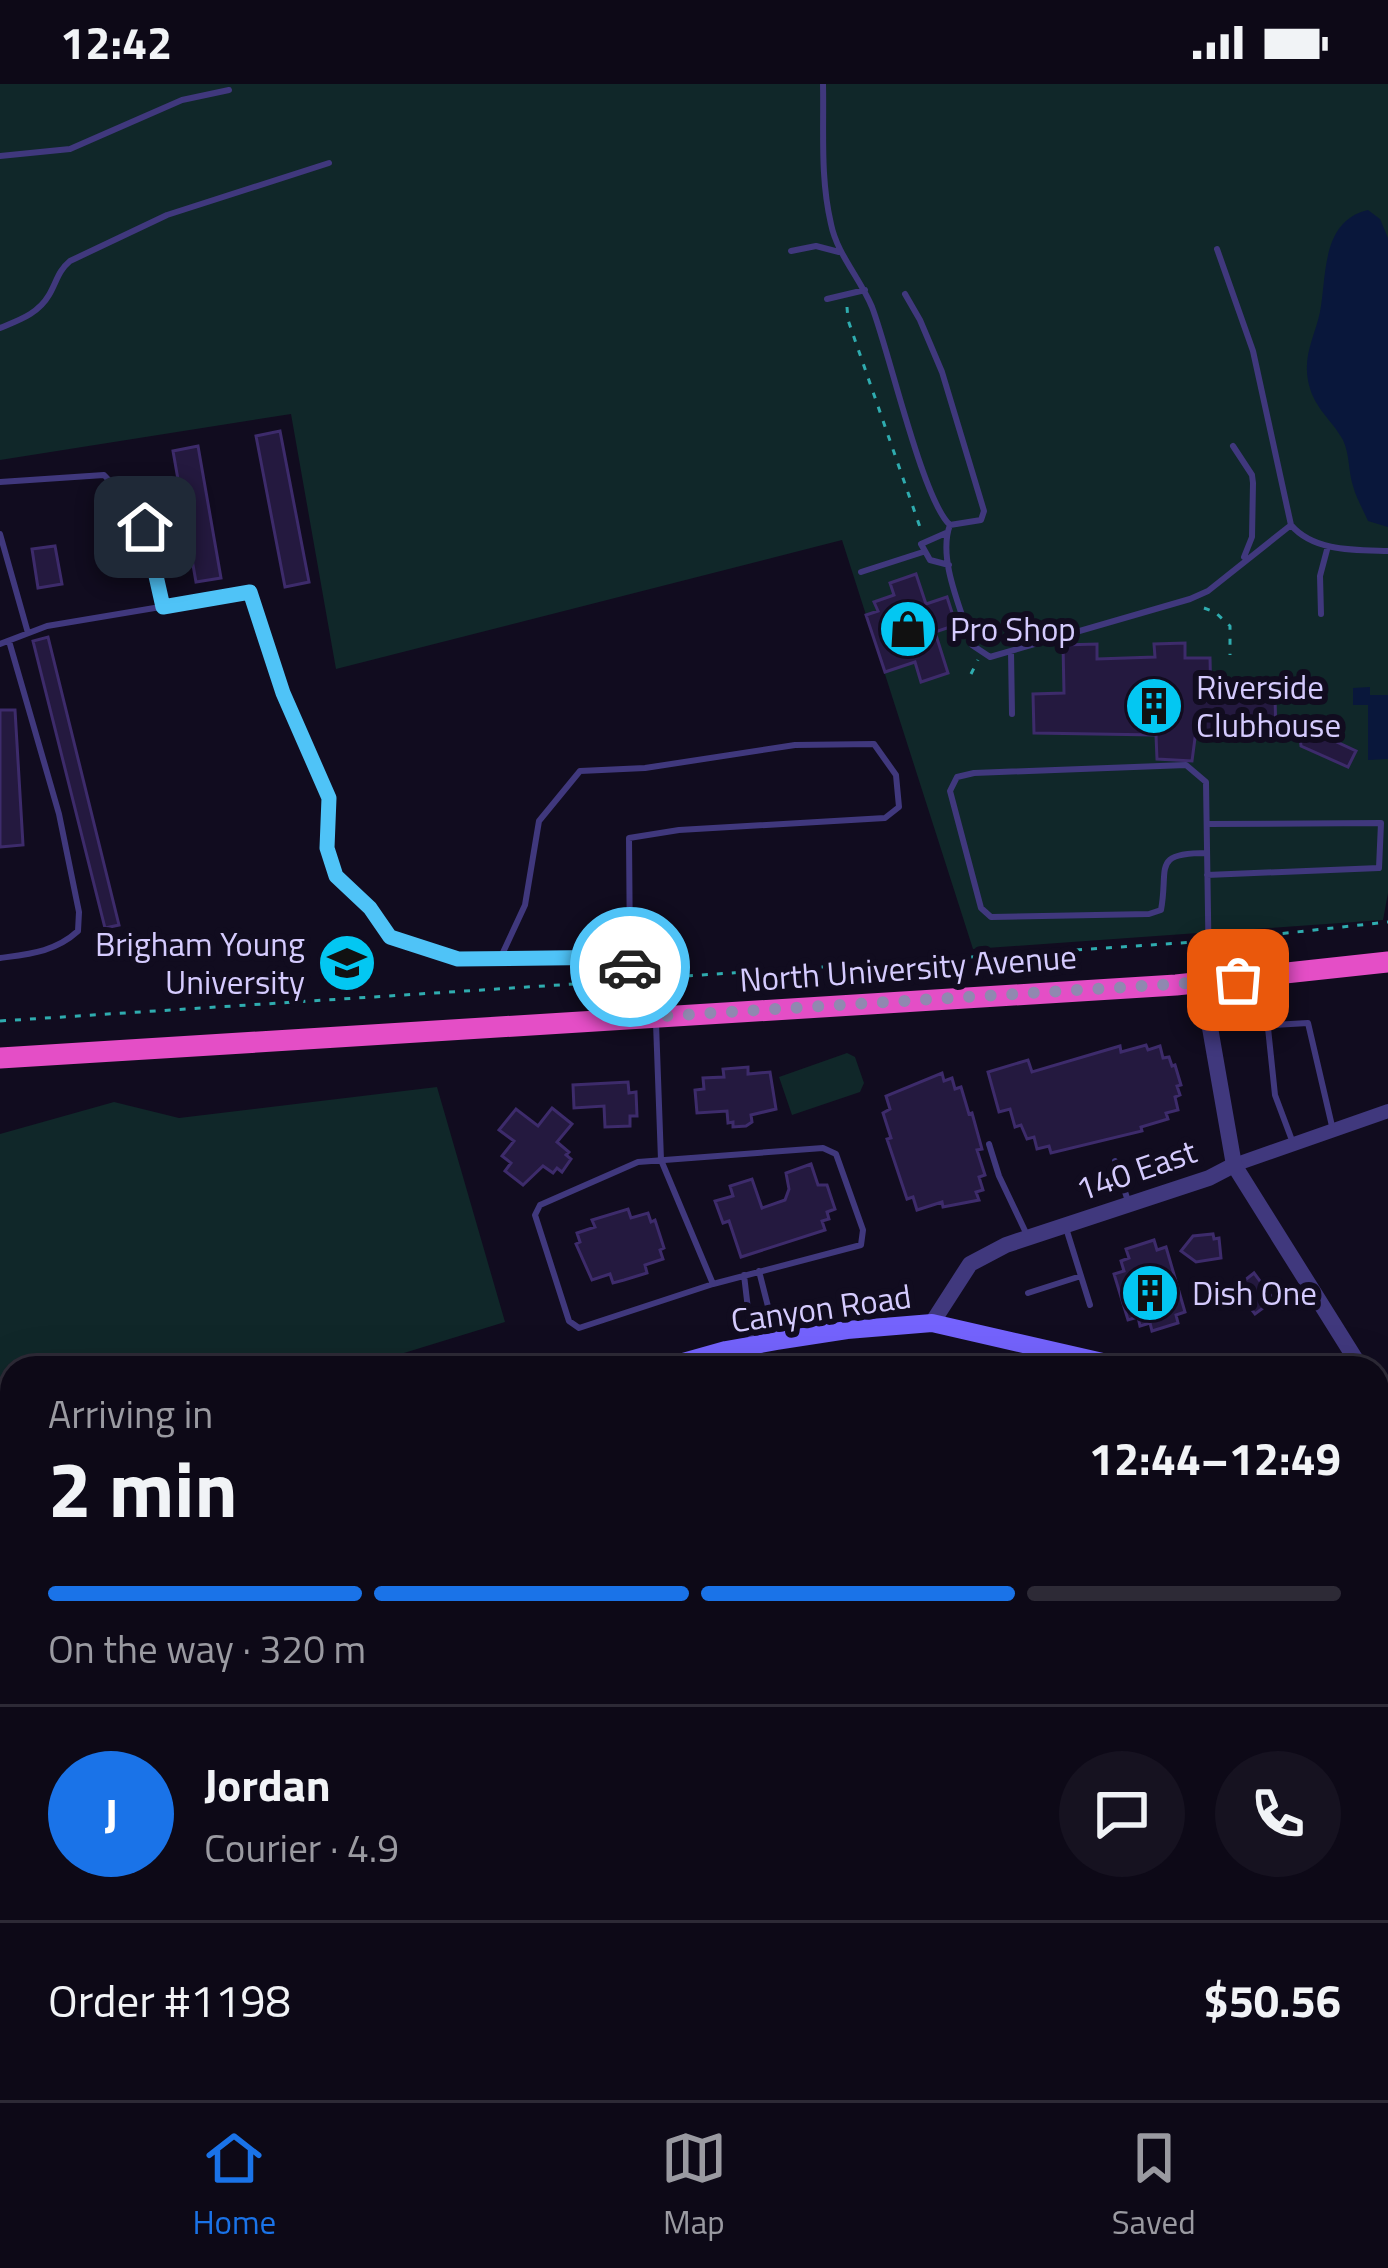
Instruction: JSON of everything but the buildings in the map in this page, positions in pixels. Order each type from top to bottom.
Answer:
[{"type":"highway","name":"North University Avenue","points":[[0,1058],[1209,982],[1388,962]]},
{"type":"main road","name":"Canyon Road","points":[[734,1356],[777,1341],[932,1323],[1076,1356]]},
{"type":"street","points":[[1209,982],[1209,1022],[1234,1165],[1353,1356]]},
{"type":"street","name":"140 East","points":[[932,1323],[970,1264],[1028,1238],[1209,1178],[1388,1111]]},
{"type":"lane","points":[[823,84],[824,187],[831,227],[865,290],[948,529],[949,566],[973,645],[981,653],[990,657],[1199,595],[1291,525]]},
{"type":"lane","points":[[0,156],[70,149],[182,100],[229,90]]},
{"type":"lane","points":[[0,328],[30,316],[70,261],[167,214],[329,163]]},
{"type":"lane","points":[[791,251],[816,246],[842,254]]},
{"type":"lane","points":[[1217,249],[1253,351],[1291,525],[1296,532],[1328,546],[1388,551]]},
{"type":"lane","points":[[827,299],[865,290]]},
{"type":"lane","points":[[905,294],[942,372],[987,518],[948,529],[921,544],[934,562],[949,566]]},
{"type":"lane","points":[[1233,446],[1253,484],[1252,538],[1243,560]]},
{"type":"lane","points":[[0,482],[104,475],[130,500],[145,527],[163,607]]},
{"type":"lane","points":[[0,534],[28,634]]},
{"type":"lane","points":[[1321,614],[1320,577],[1328,546]]},
{"type":"lane","points":[[861,572],[923,552]]},
{"type":"lane","points":[[0,958],[65,943],[78,931],[79,912],[59,814],[4,642],[47,626],[250,592],[283,693],[329,798],[327,848],[336,876],[370,908],[390,937],[458,959],[630,957]]},
{"type":"lane","points":[[1011,651],[1012,714]]},
{"type":"lane","points":[[499,961],[526,905],[539,821],[580,771],[645,768],[794,745],[874,744],[896,775],[899,807],[885,818],[679,830],[629,838],[632,1018]]},
{"type":"lane","points":[[1207,853],[1179,853],[1166,860],[1161,910],[1150,914],[991,916],[981,908],[950,790],[957,777],[974,772],[1186,765],[1206,782],[1209,982]]},
{"type":"lane","points":[[1207,824],[1381,823],[1379,868],[1207,875]]},
{"type":"lane","points":[[656,1017],[661,1160],[713,1285]]},
{"type":"lane","points":[[1293,1143],[1275,1095],[1268,1028],[1273,1025],[1308,1023],[1333,1130]]},
{"type":"lane","points":[[989,1144],[1028,1238]]},
{"type":"lane","points":[[824,1148],[836,1154],[863,1230],[861,1245],[744,1275],[579,1328],[569,1321],[535,1215],[541,1205],[625,1165],[661,1160],[824,1148]]},
{"type":"lane","points":[[1115,1161],[1129,1204]]},
{"type":"lane","points":[[1065,1226],[1090,1304]]},
{"type":"lane","points":[[758,1271],[777,1341]]},
{"type":"lane","points":[[744,1275],[752,1346]]},
{"type":"lane","points":[[1028,1293],[1081,1276]]},
{"type":"path","points":[[850,293],[845,313],[909,505],[926,542]]},
{"type":"path","points":[[1199,595],[1203,607],[1230,626],[1230,655]]},
{"type":"path","points":[[971,674],[981,653]]},
{"type":"path","points":[[0,1022],[1206,941],[1388,922]]},
{"type":"green space","points":[[0,84],[1388,84],[1388,893],[1383,920],[973,949],[842,540],[336,669],[291,414],[0,460]]},
{"type":"green space","points":[[847,1053],[855,1057],[864,1083],[860,1092],[792,1115],[779,1077]]},
{"type":"green space","points":[[437,1087],[505,1322],[394,1356],[0,1356],[0,1134],[114,1102],[179,1118]]},
{"type":"water","points":[[1368,210],[1380,219],[1388,238],[1388,527],[1368,521],[1354,490],[1343,440],[1315,401],[1307,375],[1334,237],[1353,216]]},
{"type":"water","points":[[1370,687],[1370,695],[1388,695],[1388,759],[1368,760],[1368,705],[1353,705],[1353,688]]},
{"type":"way so far","points":[[630,967],[632,1018],[1238,980]]},
{"type":"place","name":"Pro Shop","points":[[908,629]]},
{"type":"place","name":"Riverside Clubhouse","points":[[1154,706]]},
{"type":"place","name":"Brigham Young University","points":[[347,963]]},
{"type":"place","name":"Dish One","points":[[1150,1293]]},
{"type":"route","points":[[145,527],[163,607],[250,592],[283,693],[329,798],[327,848],[336,876],[370,908],[390,937],[458,959],[630,957],[630,967]]}]
